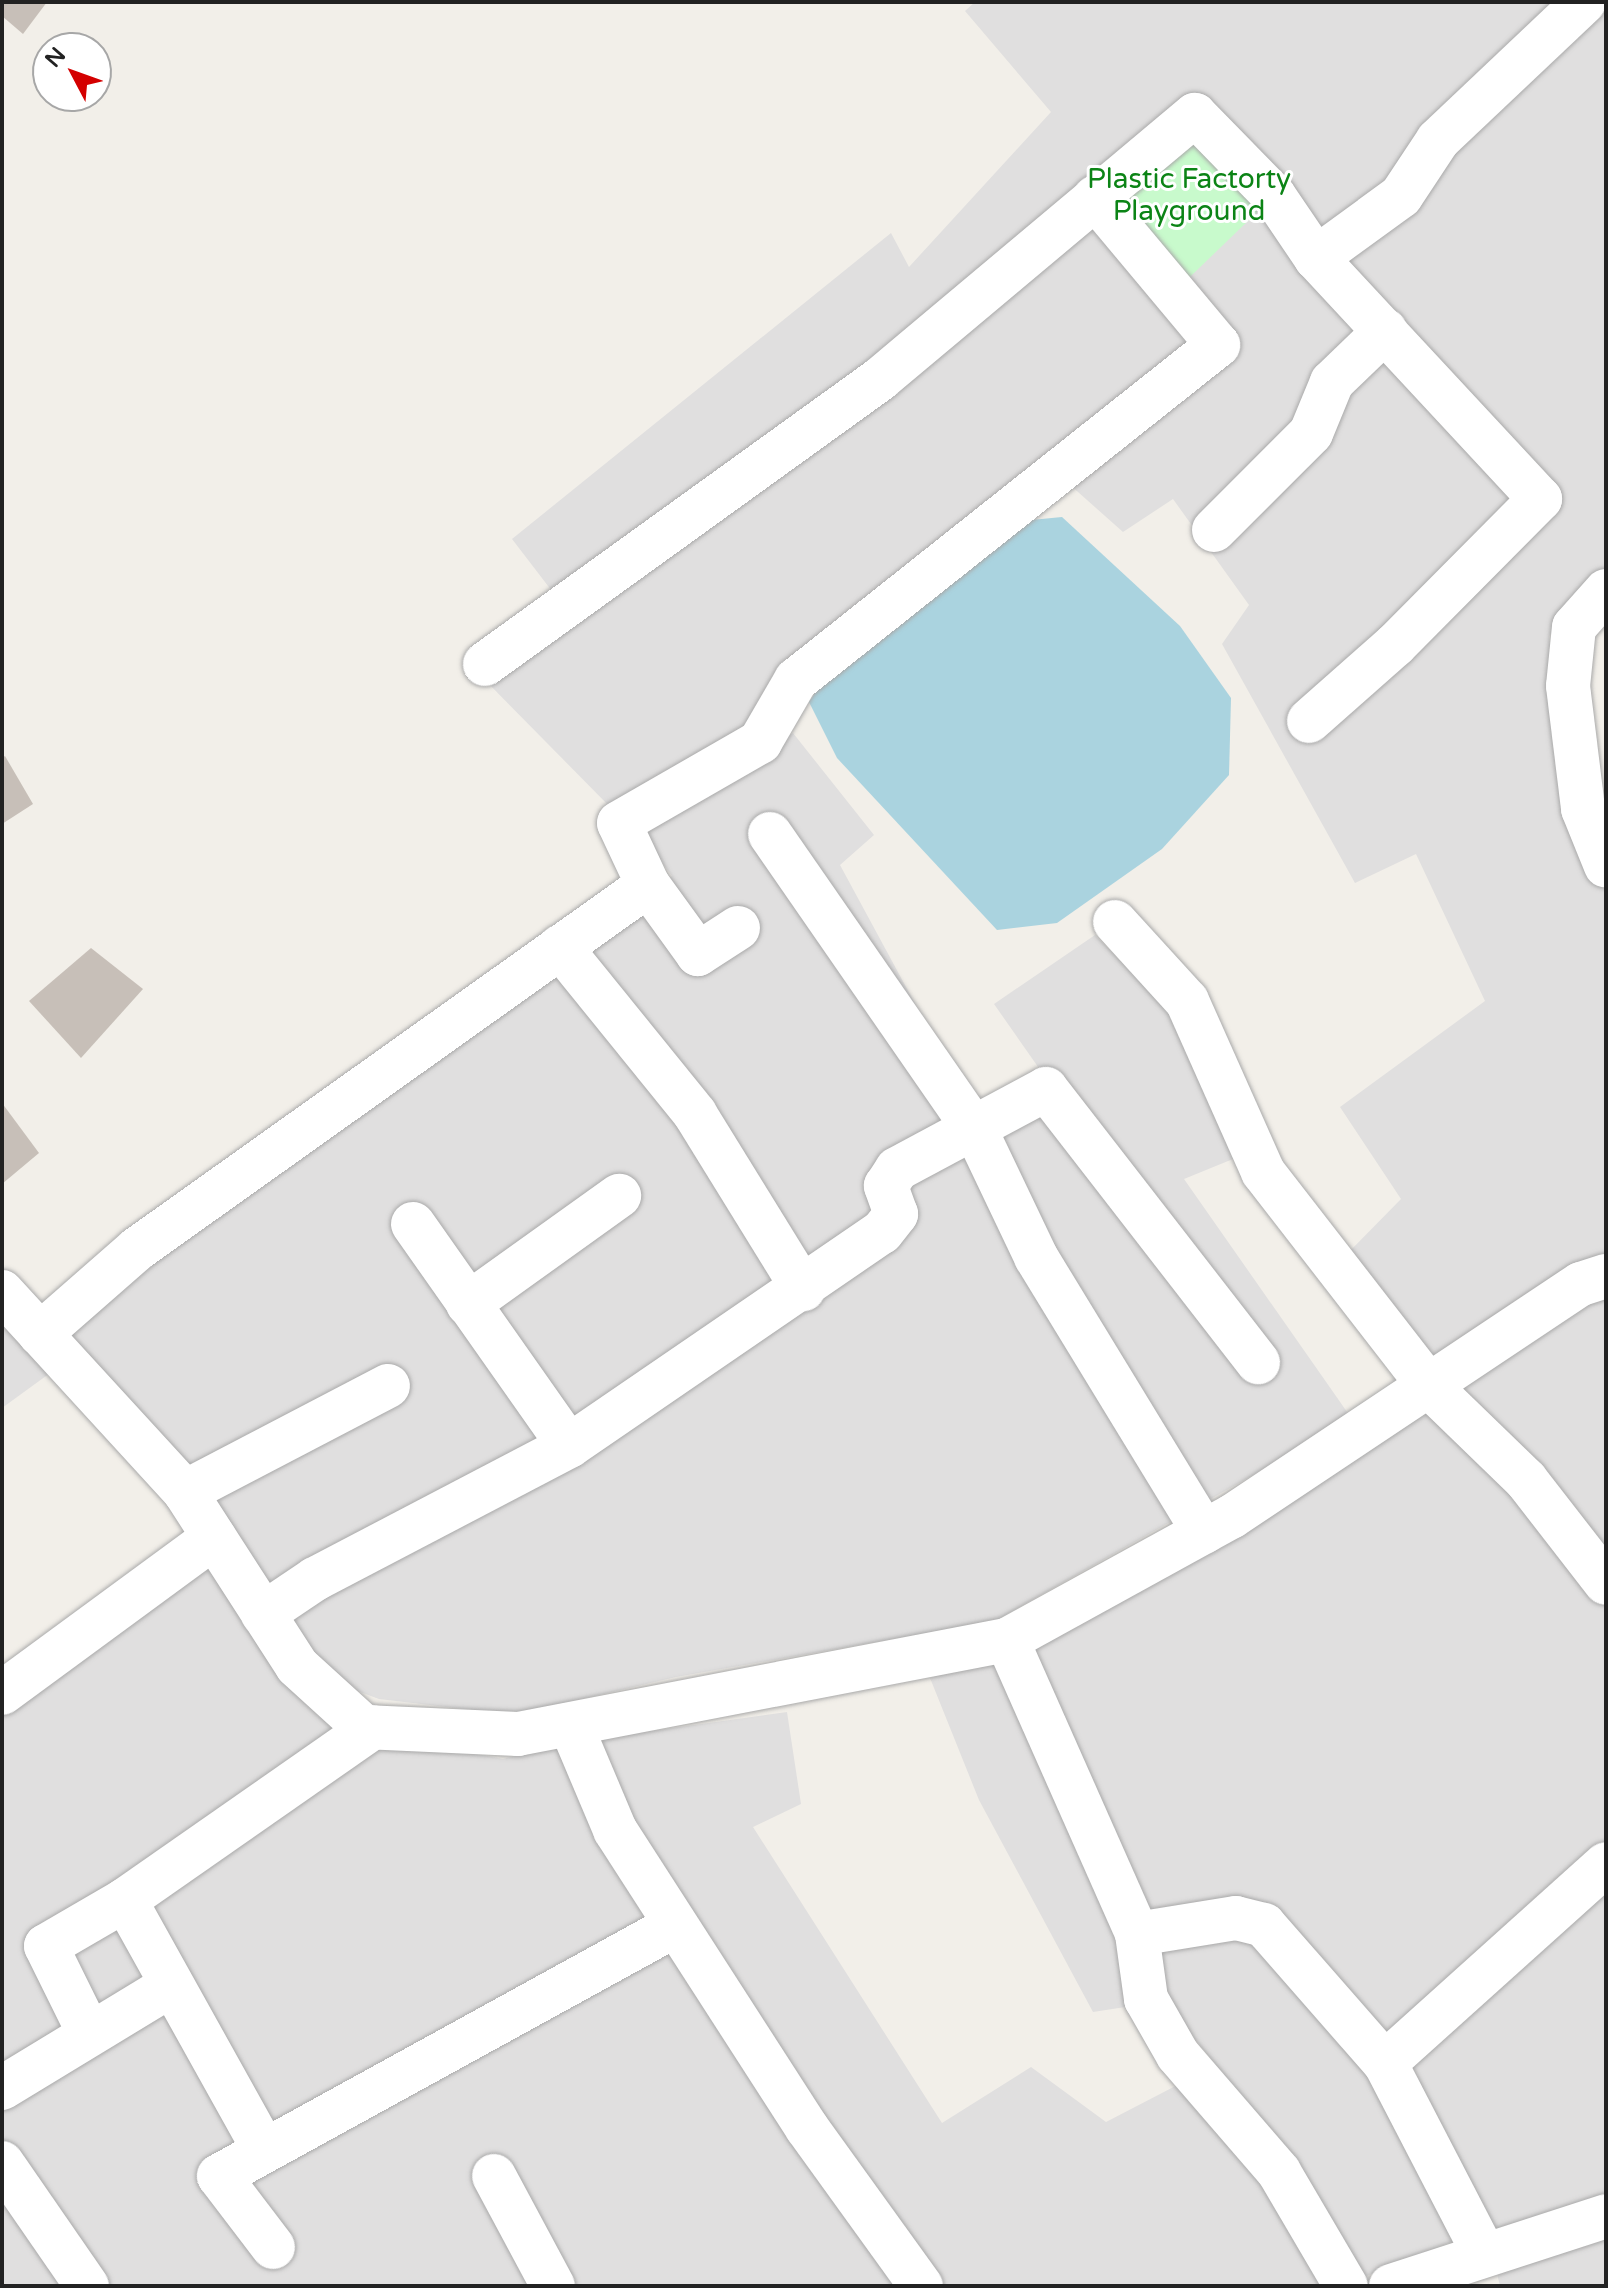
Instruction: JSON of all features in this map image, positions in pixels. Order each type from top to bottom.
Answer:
[{"type":"street","points":[[1316,258],[1401,196],[1438,140],[1584,2]]},
{"type":"street","points":[[485,664],[880,379],[1195,115],[1274,196],[1316,258],[1540,499],[1395,645],[1309,721]]},
{"type":"street","points":[[738,928],[698,954],[648,885],[619,823],[760,742],[796,680],[1218,345],[1095,198]]},
{"type":"street","points":[[1214,530],[1311,433],[1332,382],[1385,331]]},
{"type":"street","points":[[1606,591],[1574,627],[1568,686],[1583,809],[1606,866]]},
{"type":"street","points":[[770,834],[976,1131],[1036,1257],[1204,1532]]},
{"type":"street","points":[[40,1334],[137,1249],[648,885]]},
{"type":"street","points":[[1115,922],[1187,1001],[1263,1172],[1429,1386],[1526,1480],[1606,1583]]},
{"type":"street","points":[[560,947],[695,1114],[803,1289]]},
{"type":"street","points":[[263,1614],[315,1579],[569,1446],[803,1289],[882,1232],[896,1214],[886,1186],[897,1169],[976,1131],[1046,1089],[1258,1362]]},
{"type":"street","points":[[468,1304],[619,1196]]},
{"type":"street","points":[[413,1224],[569,1446]]},
{"type":"street","points":[[2,1292],[185,1492],[297,1666],[364,1727],[518,1734],[572,1728],[1007,1640],[1204,1532],[1581,1284],[1606,1276]]},
{"type":"street","points":[[185,1492],[388,1386]]},
{"type":"street","points":[[2,1693],[214,1537]]},
{"type":"street","points":[[1007,1640],[1137,1934],[1146,1999],[1178,2055],[1279,2172],[1346,2286]]},
{"type":"street","points":[[89,2033],[46,1946],[125,1900],[373,1727]]},
{"type":"street","points":[[572,1728],[598,1799],[676,1925],[807,2128],[921,2286]]},
{"type":"street","points":[[1385,2063],[1606,1864]]},
{"type":"street","points":[[125,1900],[168,1987],[264,2150]]},
{"type":"street","points":[[1137,1934],[1236,1918],[1264,1925],[1385,2063],[1484,2254]]},
{"type":"street","points":[[273,2247],[219,2176],[676,1925]]},
{"type":"street","points":[[2,2088],[168,1987]]},
{"type":"street","points":[[2,2163],[87,2286]]},
{"type":"street","points":[[494,2176],[553,2286]]},
{"type":"street","points":[[1391,2286],[1606,2216]]},
{"type":"shaded area","points":[[975,2],[1606,2],[1606,569],[1549,636],[1572,827],[1606,894],[1606,1258],[1433,1360],[1347,1254],[1401,1199],[1340,1107],[1485,1001],[1416,854],[1355,883],[1222,644],[1249,605],[1173,499],[1123,532],[1042,460],[745,732],[612,809],[484,679],[578,625],[512,539],[891,233],[909,267],[1051,112],[965,11]]},
{"type":"shaded area","points":[[793,733],[874,835],[840,865],[971,1107],[1043,1074],[994,1004],[1095,935],[1176,1018],[1233,1159],[1184,1179],[1352,1419],[995,1621],[676,1677],[514,1715],[379,1699],[336,1683],[54,1334],[672,876],[636,828]]},
{"type":"shaded area","points":[[1606,1296],[1606,2286],[1500,2286],[1486,2228],[1342,2286],[2,2286],[2,1716],[206,1567],[266,1638],[384,1736],[503,1759],[558,1744],[787,1712],[801,1804],[753,1827],[942,2123],[1031,2067],[1106,2122],[1216,2065],[1164,2001],[1093,2012],[979,1800],[930,1678],[1023,1648],[1485,1358]]},
{"type":"shaded area","points":[[2,1314],[57,1368],[2,1408]]},
{"type":"green space","name":"Plastic Factorty Playground","points":[[1195,115],[1273,196],[1180,287],[1101,205]]},
{"type":"water","points":[[1062,517],[1180,626],[1231,698],[1229,775],[1162,849],[1057,923],[997,930],[837,758],[809,702],[840,656],[1021,521]]},
{"type":"building","points":[[2,2],[47,2],[23,34],[2,16]]},
{"type":"building","points":[[5,756],[33,804],[2,824],[2,758]]},
{"type":"building","points":[[91,948],[143,989],[81,1058],[29,1001]]},
{"type":"building","points":[[2,1103],[39,1153],[2,1184]]}]
